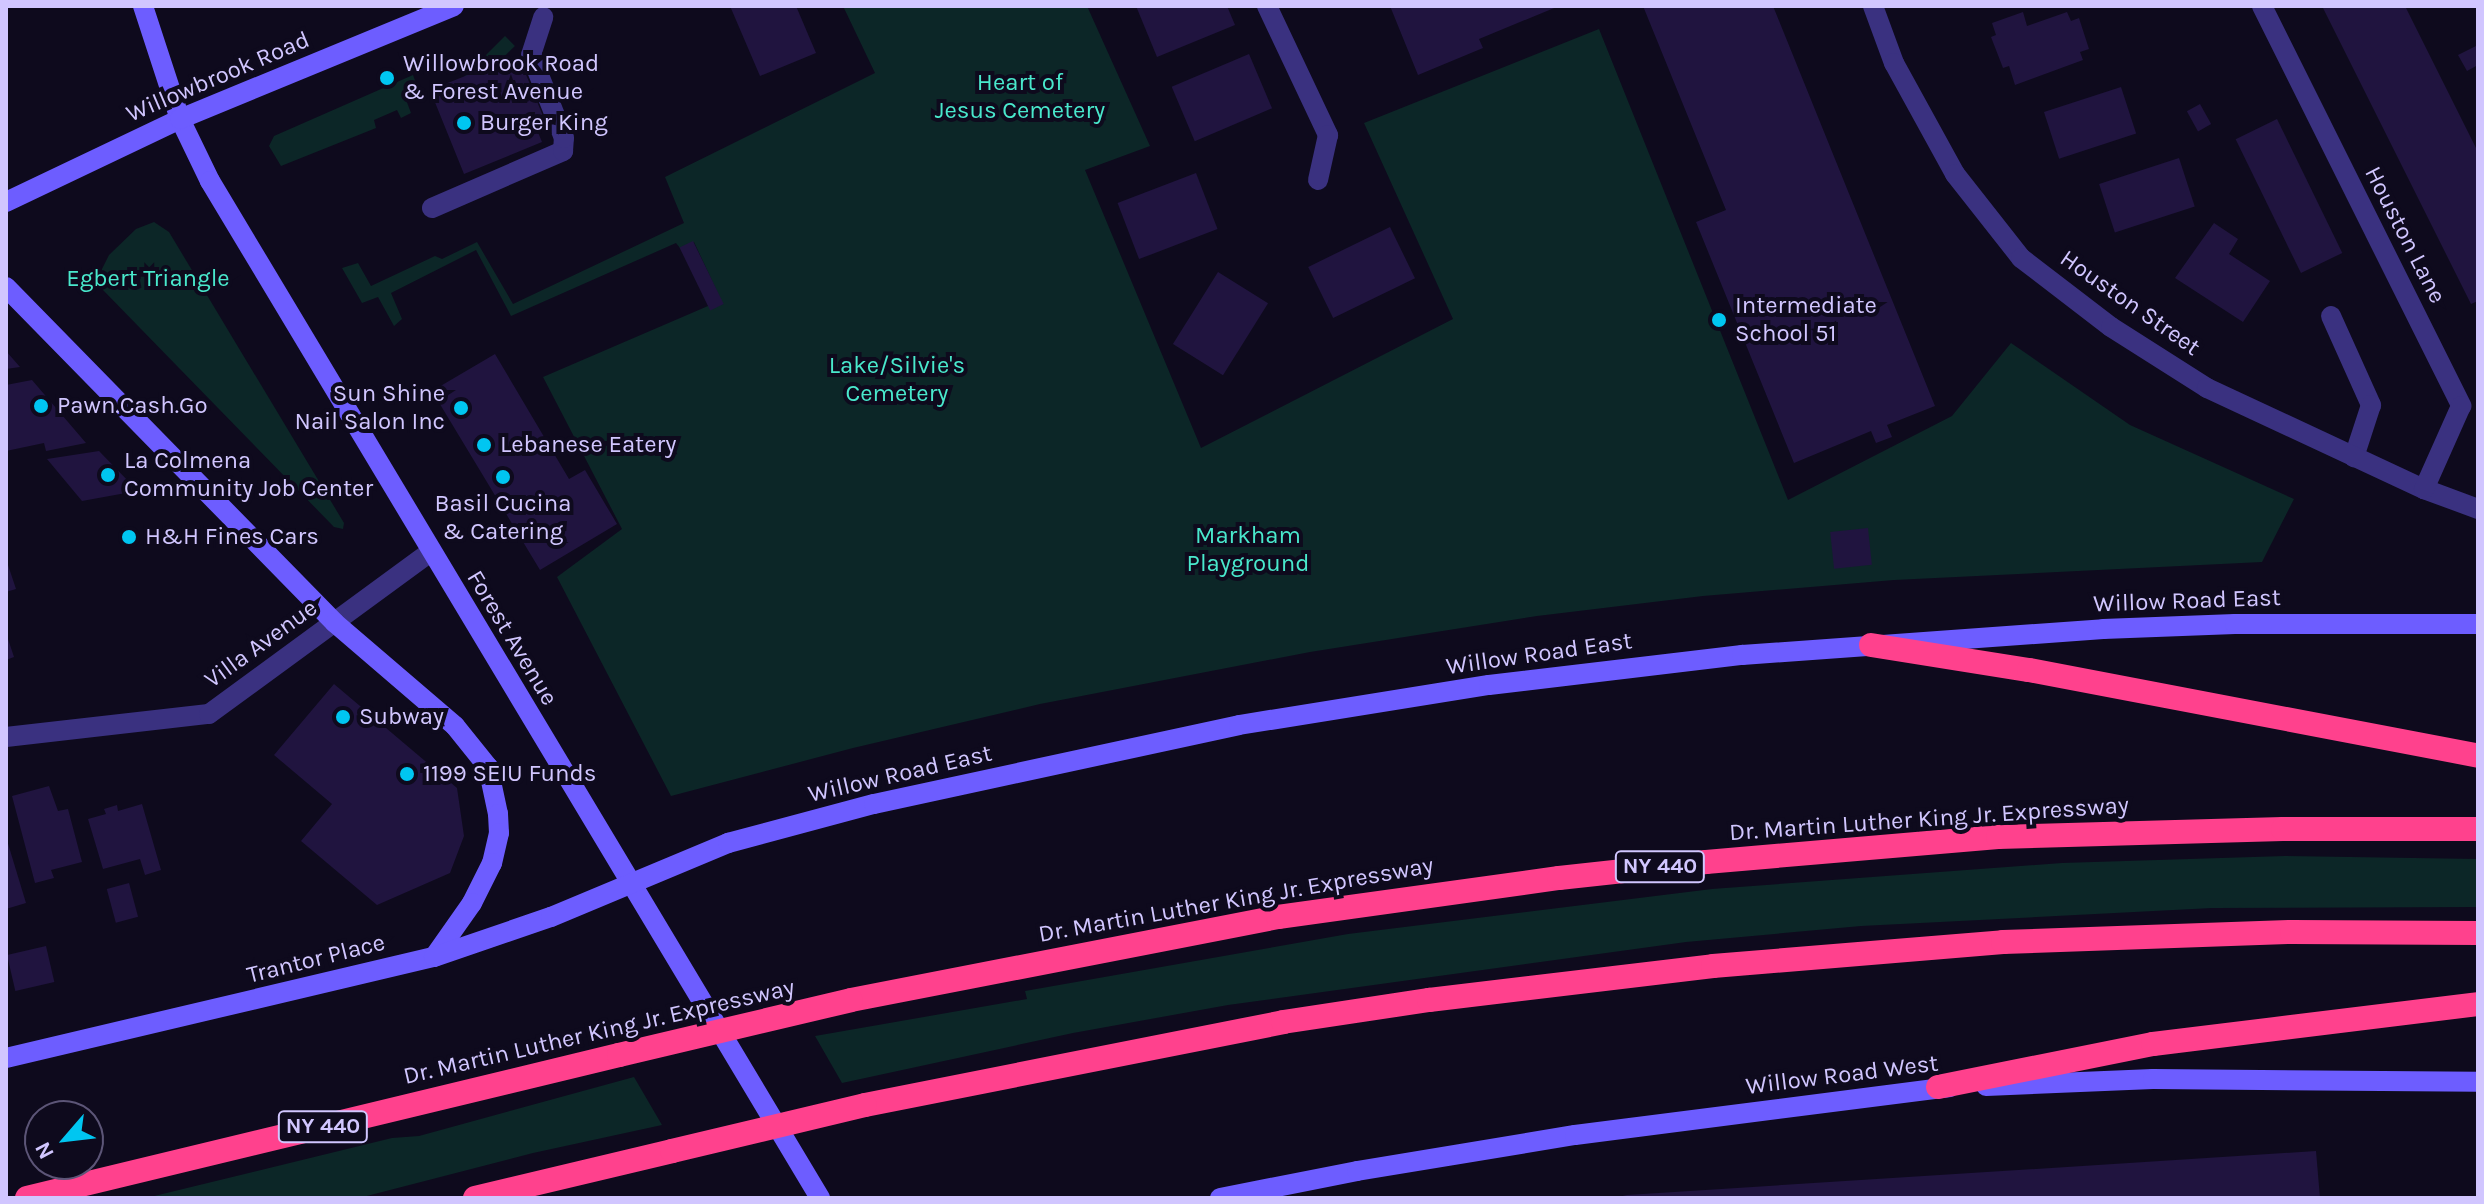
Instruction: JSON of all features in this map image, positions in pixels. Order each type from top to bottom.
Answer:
[{"type":"highway","points":[[1871,645],[2029,670],[2478,756]]},
{"type":"highway","name":"Dr. Martin Luther King Jr. Expressway","points":[[27,1198],[851,1000],[1278,917],[1559,878],[1998,837],[2283,829],[2478,829]]},
{"type":"highway","points":[[475,1198],[865,1105],[1283,1022],[1429,1000],[1727,965],[2017,941],[2292,932],[2478,933]]},
{"type":"highway","points":[[1938,1087],[2153,1044],[2478,1004]]},
{"type":"main road","name":"Forest Avenue","points":[[143,6],[180,119],[210,181],[820,1198]]},
{"type":"main road","name":"Willowbrook Road","points":[[6,202],[180,119],[454,6]]},
{"type":"main road","points":[[6,287],[335,623],[455,726],[488,767],[496,791],[499,833],[492,863],[472,903],[434,957]]},
{"type":"main road","name":"Willow Road East","points":[[630,885],[728,843],[874,804],[1239,725],[1588,672],[1871,645],[2235,624],[2478,624]]},
{"type":"main road","name":"Trantor Place","points":[[6,1058],[434,957],[630,885]]},
{"type":"main road","name":"Willow Road West","points":[[1220,1198],[1575,1135],[1938,1087],[2153,1079],[2478,1082]]},
{"type":"street","points":[[1267,6],[1328,135],[1318,180]]},
{"type":"street","name":"Houston Street","points":[[1873,6],[1894,63],[1955,174],[2021,258],[2111,327],[2207,388],[2424,489],[2478,509]]},
{"type":"street","name":"Houston Lane","points":[[2262,6],[2461,406],[2424,489]]},
{"type":"street","points":[[432,208],[563,151],[564,138],[531,55],[543,17]]},
{"type":"street","points":[[2331,316],[2371,405],[2354,457]]},
{"type":"street","name":"Villa Avenue","points":[[6,737],[209,714],[430,552]]},
{"type":"green space","points":[[843,6],[1087,6],[1150,146],[1085,170],[1201,448],[1453,319],[1364,123],[1599,29],[1788,500],[1952,416],[2011,343],[2130,425],[2294,499],[2262,562],[1894,580],[1703,596],[1537,616],[1310,652],[1040,704],[853,748],[671,796],[557,577],[622,529],[543,377],[708,306],[723,304],[694,242],[680,248],[676,243],[511,316],[476,250],[391,293],[402,319],[394,326],[378,297],[362,303],[342,268],[358,263],[371,286],[435,256],[442,259],[477,242],[513,304],[684,223],[665,177],[875,73]]},
{"type":"green space","points":[[505,36],[515,46],[449,112],[439,102]]},
{"type":"green space","points":[[413,75],[419,91],[405,97],[411,113],[401,118],[397,110],[374,120],[376,128],[281,166],[269,146],[274,136]]},
{"type":"green space","name":"Egbert Triangle","points":[[154,222],[169,232],[344,523],[343,529],[334,527],[102,289],[100,273],[109,255],[136,229]]},
{"type":"green space","points":[[2285,856],[2478,859],[2478,907],[2212,908],[1861,926],[1686,942],[1228,1005],[1073,1033],[842,1083],[815,1036],[1027,999],[1025,991],[1348,934],[1712,889],[2062,863]]},
{"type":"green space","points":[[634,1077],[662,1125],[533,1153],[359,1198],[146,1198],[392,1138],[419,1136]]},
{"type":"building","points":[[730,6],[796,6],[816,53],[760,76]]},
{"type":"building","points":[[1136,6],[1227,6],[1235,25],[1157,57]]},
{"type":"building","points":[[1390,6],[1559,6],[1479,39],[1483,48],[1418,75]]},
{"type":"building","points":[[1643,6],[1773,6],[1935,406],[1887,425],[1892,437],[1876,443],[1871,431],[1794,463],[1696,222],[1726,210]]},
{"type":"building","points":[[2322,6],[2405,6],[2478,152],[2478,301],[2471,304]]},
{"type":"building","points":[[2023,12],[2027,26],[2067,12],[2071,21],[2079,18],[2089,49],[2080,52],[2083,60],[2015,85],[2009,66],[2003,68],[1991,37],[1996,35],[1992,23]]},
{"type":"building","points":[[2478,45],[2478,65],[2467,71],[2458,55]]},
{"type":"building","points":[[1249,54],[1272,108],[1195,141],[1172,87]]},
{"type":"building","points":[[518,55],[545,121],[535,125],[542,142],[464,174],[430,90]]},
{"type":"building","points":[[2121,87],[2136,134],[2059,159],[2044,112]]},
{"type":"building","points":[[2200,104],[2211,124],[2198,131],[2187,111]]},
{"type":"building","points":[[2277,119],[2342,253],[2301,273],[2236,139]]},
{"type":"building","points":[[2179,158],[2195,207],[2115,232],[2099,184]]},
{"type":"building","points":[[1196,173],[1218,229],[1139,259],[1118,203]]},
{"type":"building","points":[[2214,223],[2238,239],[2229,254],[2270,281],[2243,322],[2175,278]]},
{"type":"building","points":[[1390,227],[1415,278],[1333,318],[1308,267]]},
{"type":"building","points":[[693,241],[724,304],[710,310],[680,248]]},
{"type":"building","points":[[1218,272],[1268,303],[1223,375],[1173,344]]},
{"type":"building","points":[[6,351],[20,367],[6,369]]},
{"type":"building","points":[[495,354],[569,479],[585,470],[617,524],[540,570],[432,391]]},
{"type":"building","points":[[32,380],[86,443],[46,451],[44,443],[6,451],[6,385]]},
{"type":"building","points":[[99,451],[137,491],[82,501],[47,459]]},
{"type":"building","points":[[1868,528],[1872,565],[1834,569],[1830,532]]},
{"type":"building","points":[[6,559],[16,589],[6,592]]},
{"type":"building","points":[[6,633],[14,657],[6,660]]},
{"type":"building","points":[[334,684],[457,788],[464,836],[450,873],[377,905],[301,841],[332,804],[274,755]]},
{"type":"building","points":[[49,786],[58,811],[68,809],[82,862],[51,870],[54,878],[35,883],[12,796]]},
{"type":"building","points":[[142,804],[161,870],[145,875],[140,859],[103,869],[88,819],[106,814],[104,809],[117,805],[118,811]]},
{"type":"building","points":[[6,837],[26,903],[6,909]]},
{"type":"building","points":[[129,883],[138,917],[116,923],[107,889]]},
{"type":"building","points":[[46,946],[54,982],[15,991],[7,955]]},
{"type":"building","points":[[2316,1151],[2320,1198],[1614,1198],[1627,1195]]},
{"type":"place","name":"Willowbrook Road & Forest Avenue","points":[[387,78]]},
{"type":"place","name":"Burger King","points":[[464,123]]},
{"type":"place","name":"Intermediate School 51","points":[[1719,320]]},
{"type":"place","name":"Pawn.Cash.Go","points":[[41,406]]},
{"type":"place","name":"Sun Shine Nail Salon Inc","points":[[461,408]]},
{"type":"place","name":"Lebanese Eatery","points":[[484,445]]},
{"type":"place","name":"La Colmena Community Job Center","points":[[108,475]]},
{"type":"place","name":"Basil Cucina & Catering","points":[[503,477]]},
{"type":"place","name":"H&H Fines Cars","points":[[129,537]]},
{"type":"place","name":"Subway","points":[[343,717]]},
{"type":"place","name":"1199 SEIU Funds","points":[[407,774]]},
{"type":"park label","name":"Heart of Jesus Cemetery","points":[[1020,97]]},
{"type":"park label","name":"Lake/Silvie's Cemetery","points":[[897,380]]},
{"type":"park label","name":"Markham Playground","points":[[1248,550]]}]
